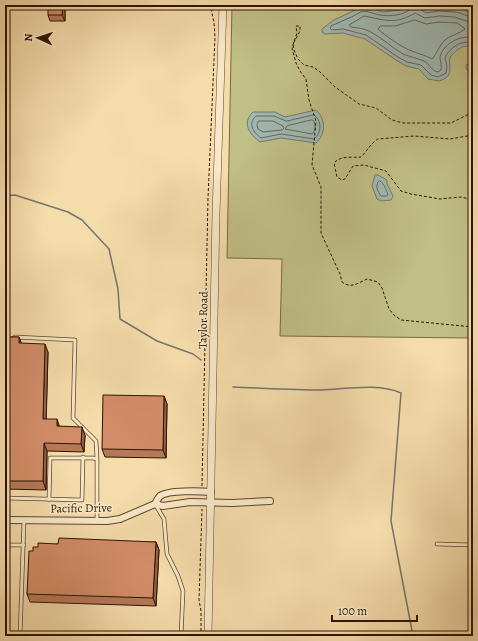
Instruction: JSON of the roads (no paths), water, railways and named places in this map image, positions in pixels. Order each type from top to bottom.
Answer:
[{"type":"street","name":"Taylor Road","points":[[208,636],[216,213],[223,5]]},
{"type":"street","name":"Pacific Drive","points":[[5,520],[97,521],[120,519],[155,504],[160,496],[181,492],[210,492]]},
{"type":"street","name":"Pacific Drive","points":[[155,504],[163,506],[190,502],[232,503],[270,501]]},
{"type":"lane","points":[[13,337],[75,340],[73,418],[96,441],[97,521]]},
{"type":"lane","points":[[49,500],[50,458],[97,459]]},
{"type":"lane","points":[[5,498],[82,500],[83,458]]},
{"type":"lane","points":[[155,504],[164,519],[167,554],[178,576],[183,591],[181,636]]},
{"type":"lane","points":[[20,636],[24,520]]},
{"type":"lane","points":[[5,591],[6,545],[24,544]]},
{"type":"lane","points":[[437,544],[473,544]]},
{"type":"water","points":[[364,6],[383,12],[400,10],[410,6],[424,7],[427,9],[451,7],[468,12],[473,16],[473,96],[471,76],[466,68],[466,65],[471,63],[472,55],[470,46],[461,47],[450,57],[449,74],[447,77],[439,81],[428,79],[419,69],[406,66],[365,39],[343,33],[325,34],[322,32],[322,29],[334,20]]},
{"type":"water","points":[[316,110],[322,118],[324,126],[322,135],[316,143],[281,138],[260,142],[253,136],[247,125],[249,116],[253,112],[275,112],[285,117]]},
{"type":"water","points":[[375,175],[387,180],[387,184],[393,196],[391,200],[381,201],[377,199],[372,186]]},
{"type":"waterway","points":[[5,196],[15,195],[68,212],[82,220],[109,249],[118,289],[120,319],[157,341],[193,354],[201,360]]},
{"type":"waterway","points":[[233,387],[322,390],[373,387],[401,393],[391,521],[413,636]]}]
